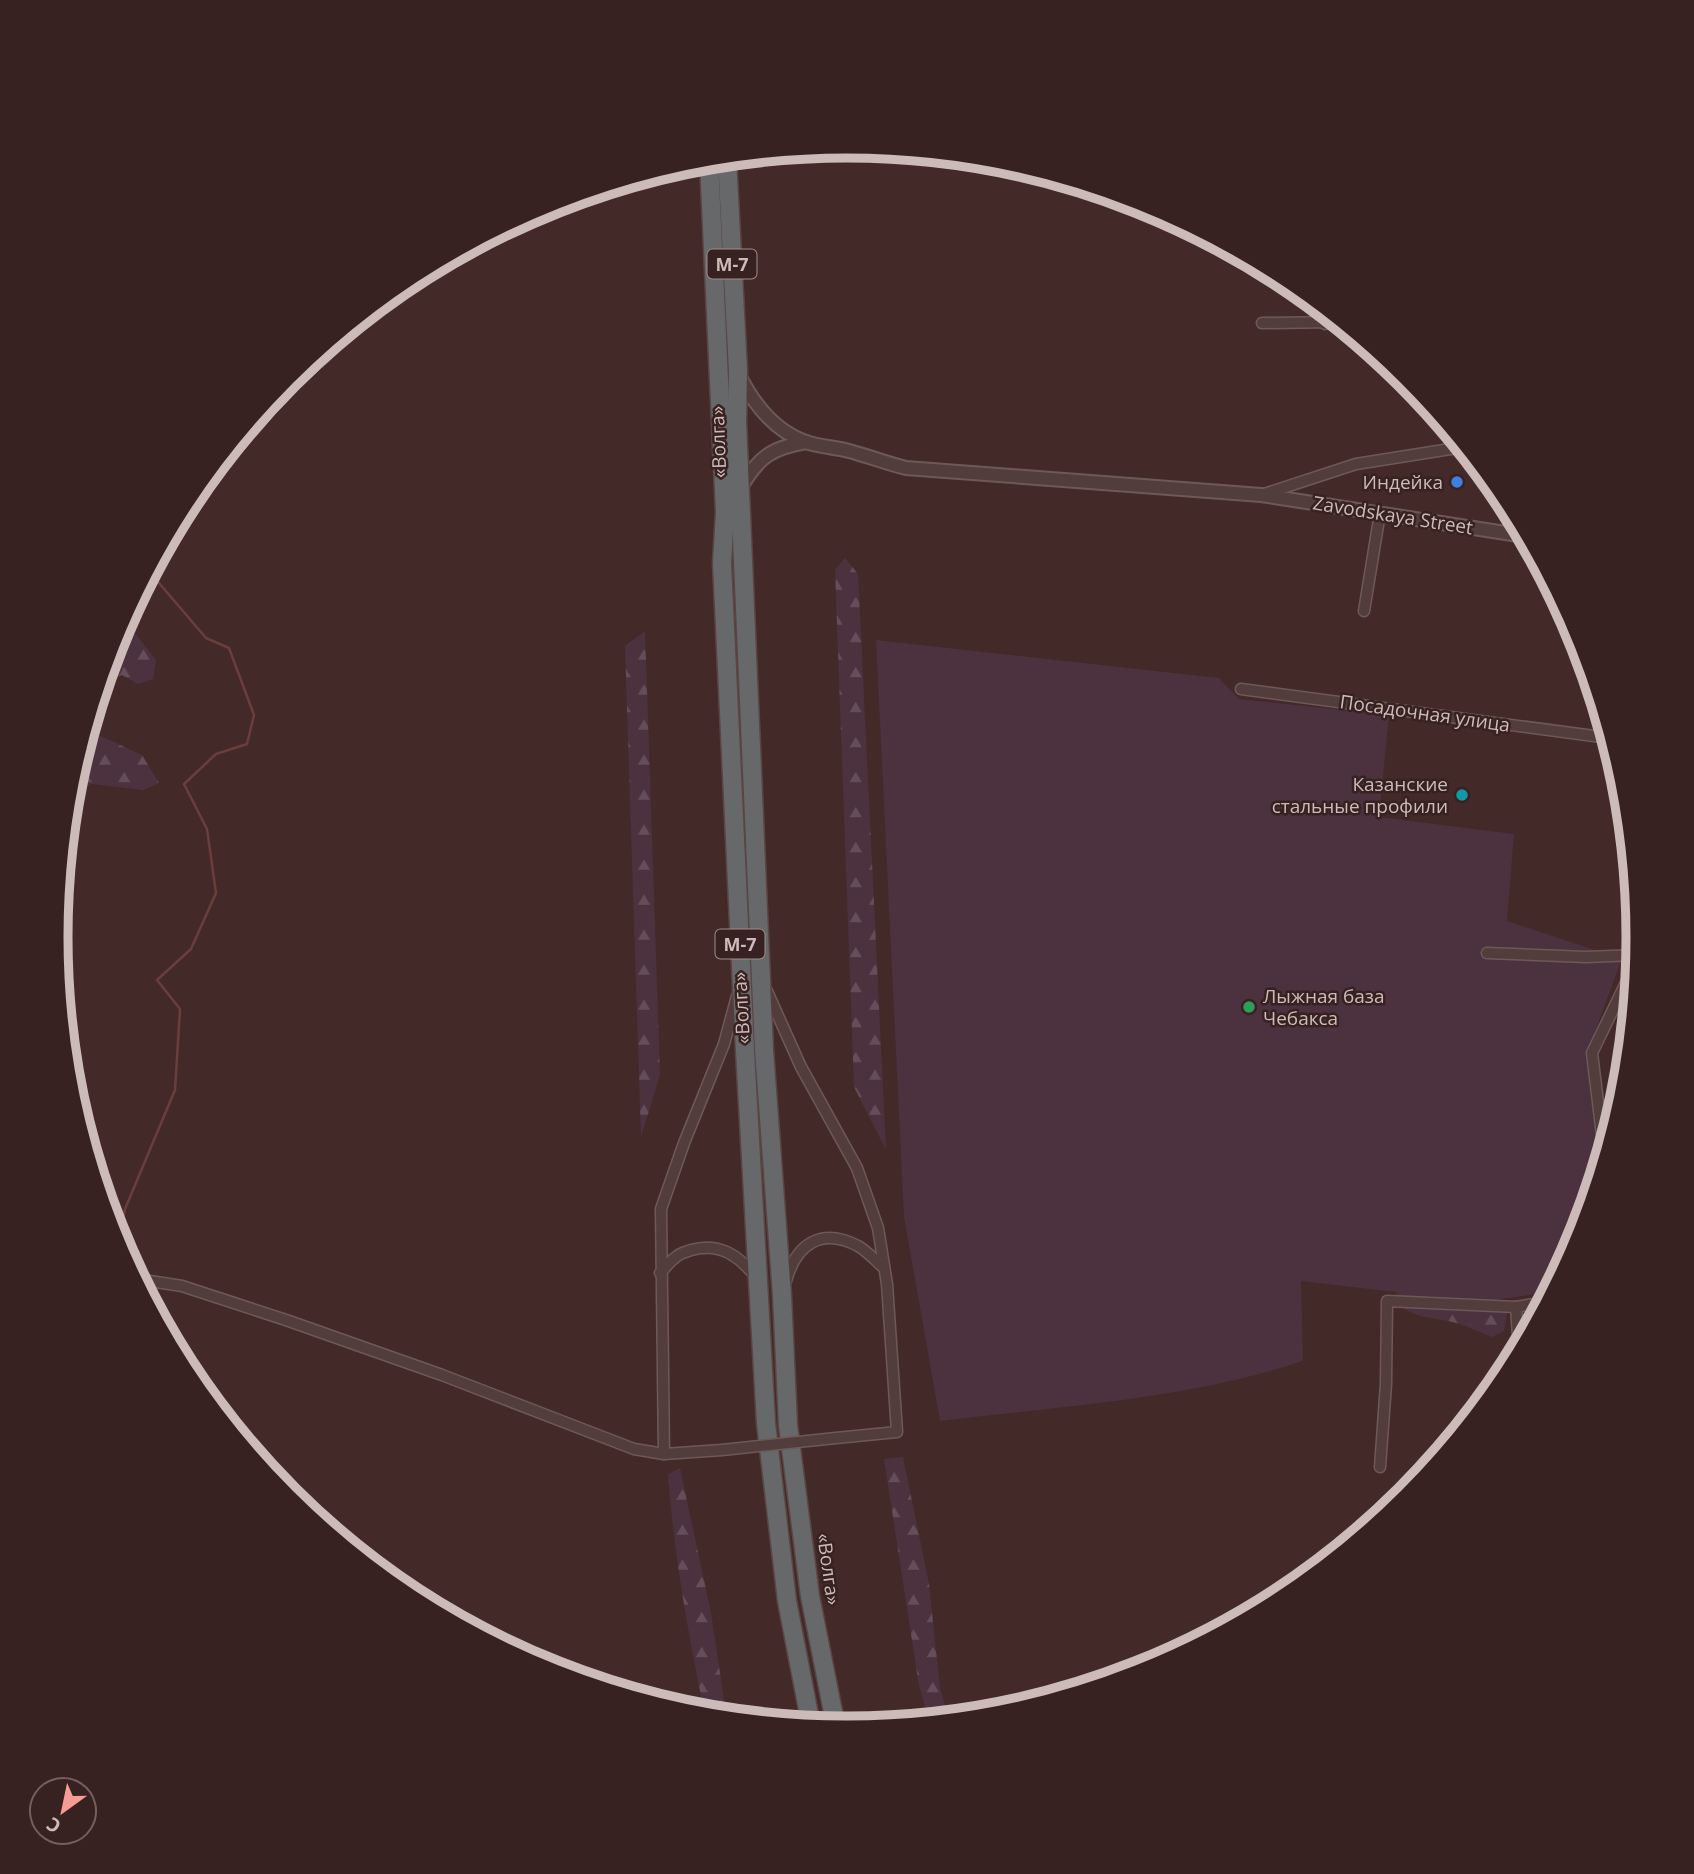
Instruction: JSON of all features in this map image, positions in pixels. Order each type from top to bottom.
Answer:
[{"type":"highway","name":"«Волга»","points":[[728,168],[764,1050],[782,1295],[788,1425],[810,1596],[834,1715]]},
{"type":"highway","name":"«Волга»","points":[[709,171],[725,512],[722,562],[766,1423],[787,1601],[809,1715]]},
{"type":"street","points":[[1262,323],[1325,324]]},
{"type":"street","points":[[738,371],[749,395],[766,416],[806,442]]},
{"type":"street","points":[[741,487],[753,466],[768,454],[783,446],[806,442]]},
{"type":"street","name":"Zavodskaya Street","points":[[806,442],[848,450],[906,468],[1261,495],[1513,534]]},
{"type":"street","points":[[1261,495],[1356,464],[1453,449]]},
{"type":"street","points":[[1364,611],[1380,513]]},
{"type":"street","name":"Посадочная улица","points":[[1241,689],[1599,737]]},
{"type":"street","points":[[1487,953],[1586,957],[1625,955]]},
{"type":"street","points":[[664,1454],[661,1209],[724,1044],[742,977]]},
{"type":"street","points":[[149,1281],[182,1286],[442,1375],[634,1448],[664,1454],[897,1433],[884,1268],[878,1228],[857,1168],[802,1067],[761,977]]},
{"type":"street","points":[[1601,1130],[1592,1053],[1624,987]]},
{"type":"street","points":[[782,1295],[791,1262],[801,1250],[821,1239],[839,1238],[860,1247],[884,1268]]},
{"type":"street","points":[[660,1273],[677,1255],[706,1247],[718,1248],[732,1255],[745,1263],[758,1279]]},
{"type":"street","points":[[1380,1467],[1386,1384],[1387,1301],[1516,1307],[1533,1304]]},
{"type":"street","points":[[1516,1307],[1518,1332]]},
{"type":"green space","points":[[845,558],[858,574],[886,1150],[854,1087],[835,570]]},
{"type":"green space","points":[[132,630],[156,660],[153,679],[138,684],[122,675],[113,679]]},
{"type":"green space","points":[[645,631],[660,1075],[641,1137],[625,646]]},
{"type":"green space","name":"Лыжная база Чебакса","points":[[876,640],[1219,678],[1239,699],[1389,715],[1379,817],[1514,834],[1507,921],[1622,959],[1586,1056],[1599,1139],[1566,1235],[1538,1294],[1479,1302],[1301,1281],[1303,1361],[1214,1385],[1169,1393],[940,1421],[904,1217]]},
{"type":"green space","points":[[95,734],[142,755],[159,783],[143,790],[92,784],[83,787]]},
{"type":"green space","points":[[1399,1290],[1417,1291],[1445,1304],[1507,1313],[1504,1331],[1492,1337],[1460,1324],[1417,1315],[1392,1300]]},
{"type":"green space","points":[[903,1457],[929,1584],[940,1688],[946,1709],[926,1711],[919,1686],[884,1459]]},
{"type":"green space","points":[[680,1468],[711,1613],[725,1706],[702,1702],[677,1562],[668,1474]]},
{"type":"waterway","points":[[123,1221],[125,1209],[175,1090],[180,1009],[157,980],[191,949],[216,893],[207,829],[184,784],[216,754],[247,744],[254,715],[229,648],[206,638],[156,580]]},
{"type":"place","name":"Индейка","points":[[1457,482]]},
{"type":"place","name":"Казанские стальные профили","points":[[1462,795]]},
{"type":"place","name":"Лыжная база Чебакса","points":[[1249,1007]]}]
